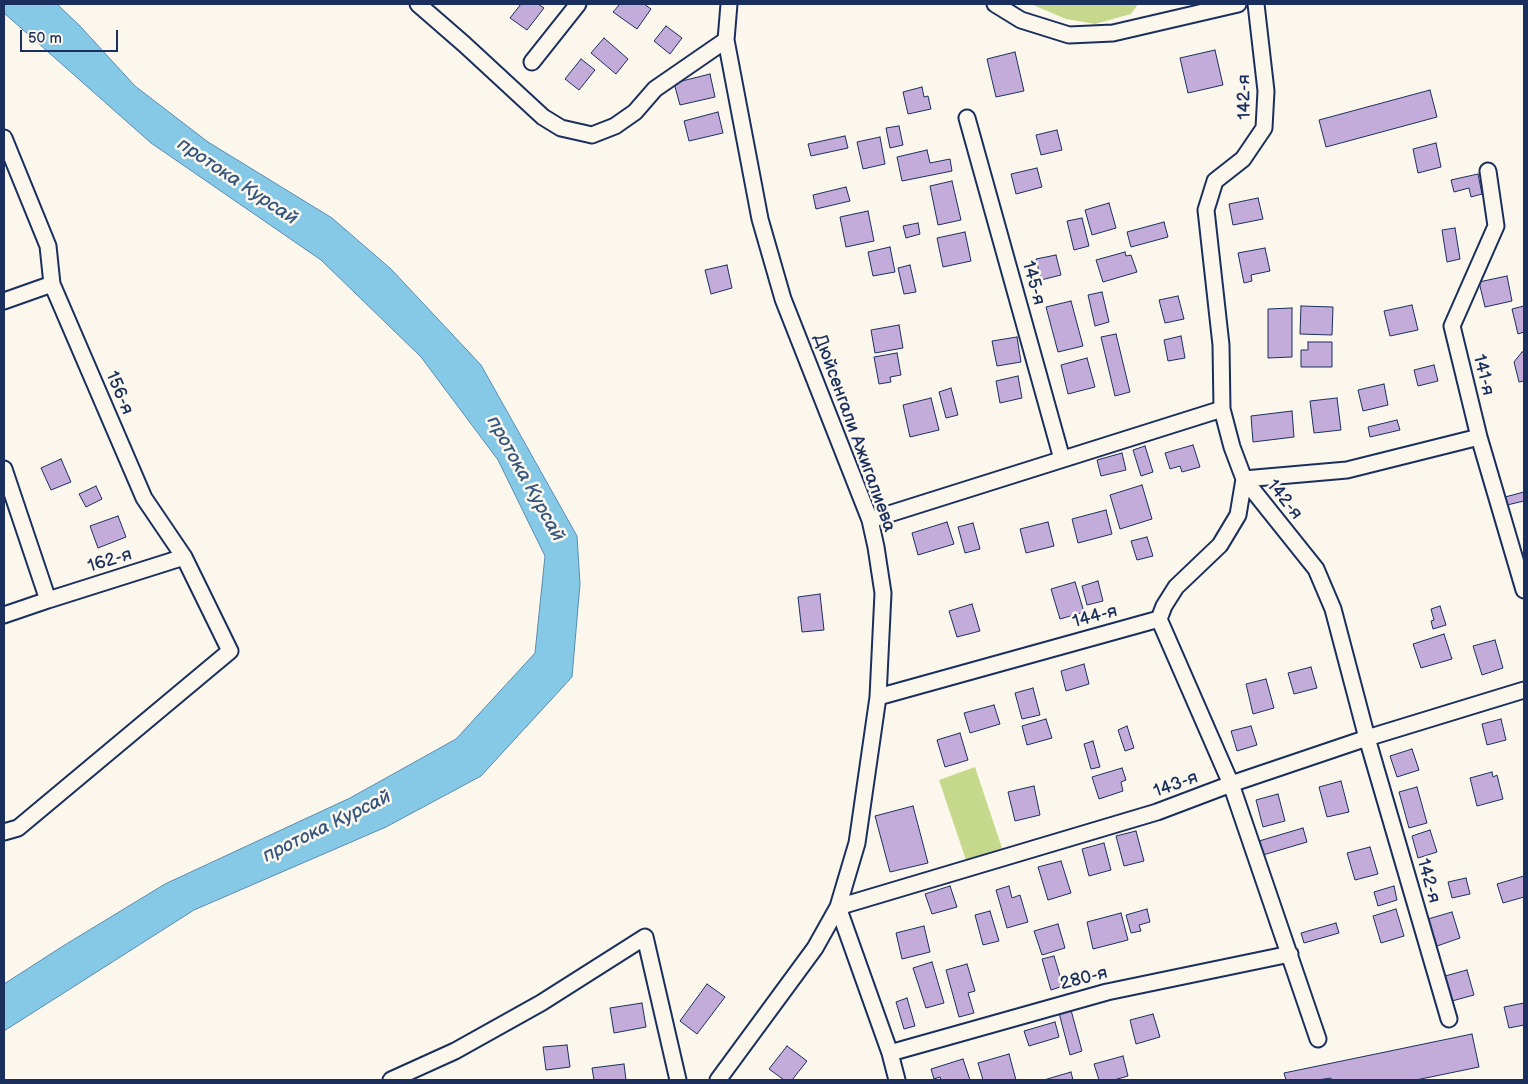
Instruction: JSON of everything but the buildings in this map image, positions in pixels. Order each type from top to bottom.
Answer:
[{"type":"street","points":[[418,4],[543,117],[561,128],[592,135],[615,126],[635,112],[655,90],[726,40]]},
{"type":"street","points":[[532,62],[578,4]]},
{"type":"street","name":"Дюйсенгали Ажигалиева","points":[[718,1080],[815,948],[838,907],[858,843],[878,696],[883,593],[870,520],[784,300],[760,220],[726,40],[728,4]]},
{"type":"street","points":[[995,4],[1022,20],[1069,35],[1113,33],[1238,4]]},
{"type":"street","name":"142-я","points":[[1256,4],[1266,91],[1264,128],[1243,159],[1215,181],[1206,210],[1221,344],[1222,409],[1232,447],[1244,479],[1316,569],[1333,609],[1367,738],[1449,1019]]},
{"type":"street","name":"145-я","points":[[967,118],[1062,459]]},
{"type":"street","name":"156-я","points":[[4,138],[48,246],[52,284],[144,498],[184,557],[230,652],[18,828],[4,832]]},
{"type":"street","name":"141-я","points":[[1488,171],[1496,226],[1452,326],[1479,437],[1524,590]]},
{"type":"street","points":[[4,301],[52,284]]},
{"type":"street","points":[[870,520],[1222,409]]},
{"type":"street","points":[[1318,1039],[1231,784],[1159,619],[1164,606],[1176,587],[1220,545],[1238,514],[1244,479],[1347,470],[1479,437]]},
{"type":"street","points":[[5,476],[48,600]]},
{"type":"street","name":"162-я","points":[[4,615],[184,557]]},
{"type":"street","name":"144-я","points":[[878,696],[1159,619]]},
{"type":"street","name":"143-я","points":[[838,907],[1157,812],[1231,784],[1367,738],[1523,694]]},
{"type":"street","points":[[838,907],[890,1053],[897,1080]]},
{"type":"street","points":[[391,1080],[455,1051],[541,1003],[645,937],[678,1080]]},
{"type":"street","name":"280-я","points":[[890,1053],[1107,992],[1290,954]]},
{"type":"green space","points":[[1031,4],[1138,4],[1131,14],[1095,24],[1066,19]]},
{"type":"green space","points":[[975,767],[1002,848],[966,860],[939,780]]},
{"type":"water","name":"протока Курсай","points":[[4,4],[57,4],[80,26],[135,86],[208,142],[332,218],[391,269],[481,365],[577,536],[580,584],[572,677],[481,776],[386,827],[194,910],[4,1031],[4,984],[165,884],[350,798],[456,739],[535,653],[545,556],[498,460],[421,357],[321,260],[151,143],[4,13]]}]
